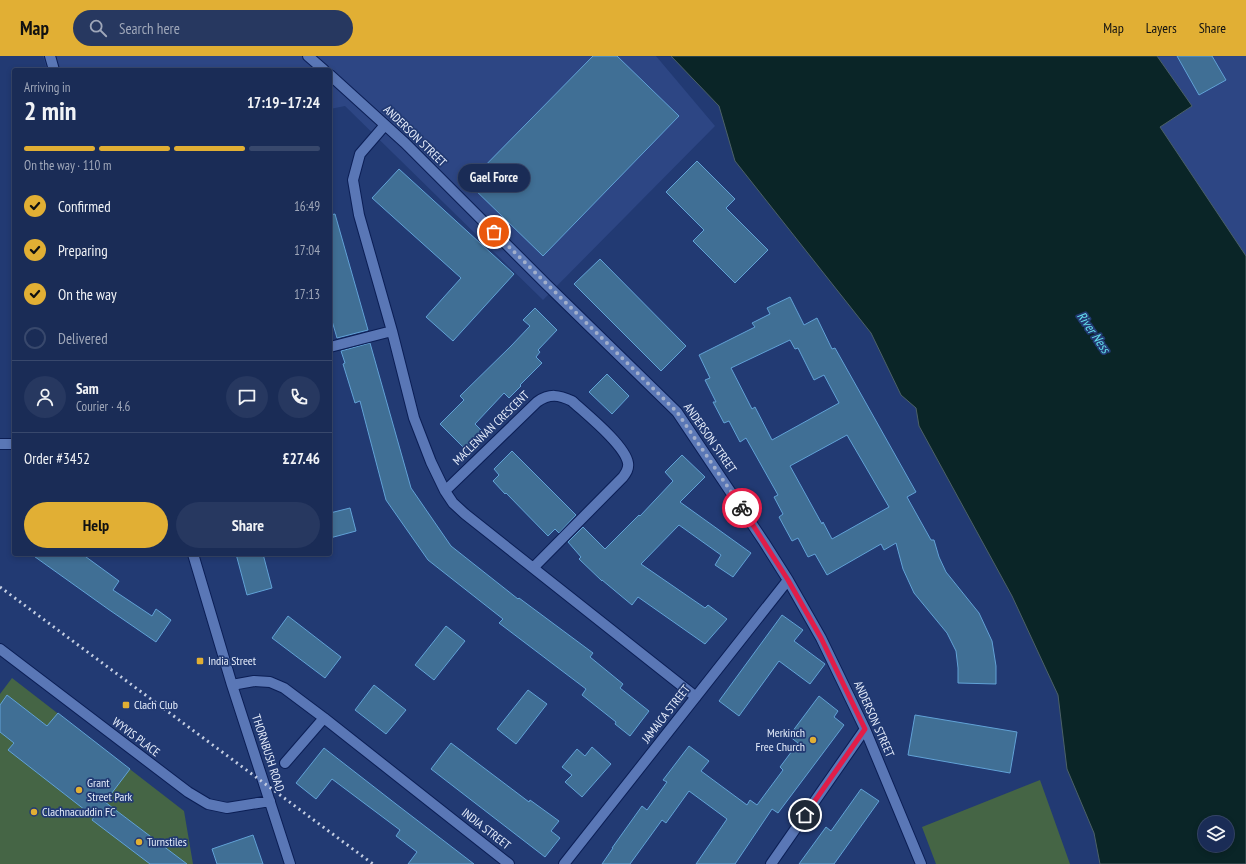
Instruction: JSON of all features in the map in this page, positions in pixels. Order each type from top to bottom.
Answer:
[{"type":"street","points":[[50,56],[53,68]]},
{"type":"street","points":[[308,56],[322,68]]},
{"type":"street","name":"ANDERSON STREET","points":[[332,78],[404,143],[677,412],[764,542],[788,580],[821,638],[865,729],[921,864]]},
{"type":"street","points":[[384,125],[360,154],[353,180],[358,215],[392,331],[414,418],[431,462],[445,491],[453,503],[465,514],[696,697]]},
{"type":"street","points":[[332,346],[392,331]]},
{"type":"street","name":"MACLENNAN CRESCENT","points":[[445,491],[544,397],[553,395],[572,401],[618,444],[628,462],[628,469],[623,477],[533,568]]},
{"type":"street","points":[[0,444],[12,444]]},
{"type":"street","name":"THORNBUSH ROAD","points":[[194,556],[232,685],[290,864]]},
{"type":"street","name":"JAMAICA STREET","points":[[564,864],[788,580]]},
{"type":"street","name":"WYVIS PLACE","points":[[0,649],[188,792],[208,804],[227,808],[270,801]]},
{"type":"street","points":[[232,685],[254,681],[270,682],[284,688],[324,718],[285,763]]},
{"type":"street","name":"INDIA STREET","points":[[324,718],[509,864]]},
{"type":"street","points":[[771,864],[865,729]]},
{"type":"shaded area","points":[[43,56],[656,56],[715,126],[543,300],[345,106],[332,109],[332,68],[46,68]]},
{"type":"shaded area","points":[[1157,56],[1246,56],[1246,256],[1160,127],[1192,106]]},
{"type":"green space","name":"Grant Street Park","points":[[12,678],[184,811],[193,864],[0,864],[0,694]]},
{"type":"green space","points":[[1040,780],[1070,864],[936,864],[922,827]]},
{"type":"water","name":"River Ness","points":[[671,56],[1157,56],[1192,106],[1160,127],[1246,256],[1246,864],[1100,864],[1094,833],[1067,769],[1058,695],[1012,596],[919,426],[916,408],[901,395],[871,333],[735,161],[719,106]]},
{"type":"building","points":[[593,56],[617,56],[679,116],[543,256],[468,183]]},
{"type":"building","points":[[1177,56],[1212,56],[1226,80],[1199,95]]},
{"type":"building","points":[[697,161],[735,199],[726,208],[768,250],[735,283],[693,241],[704,230],[666,192]]},
{"type":"building","points":[[399,169],[514,274],[453,341],[426,317],[461,278],[372,198]]},
{"type":"building","points":[[335,214],[368,330],[337,338],[332,321],[332,215]]},
{"type":"building","points":[[600,259],[686,346],[661,371],[574,284]]},
{"type":"building","points":[[790,297],[804,325],[817,318],[832,349],[835,348],[916,492],[907,497],[931,540],[934,540],[939,557],[946,572],[979,613],[992,641],[996,666],[996,684],[958,683],[956,651],[947,633],[914,593],[903,569],[896,543],[884,550],[881,544],[827,575],[815,554],[808,557],[798,538],[792,541],[779,517],[783,514],[774,497],[778,495],[746,438],[740,442],[729,421],[724,423],[713,402],[716,402],[705,380],[710,378],[699,355],[755,327],[752,323],[770,314],[767,308]],"holes":[[[790,340],[795,349],[798,348],[814,380],[824,375],[839,403],[772,440],[755,407],[752,409],[731,368]],[[847,435],[889,507],[832,539],[790,466]]]},
{"type":"building","points":[[535,308],[557,330],[538,350],[540,352],[536,357],[542,363],[509,398],[504,393],[475,424],[484,433],[466,450],[440,424],[464,400],[460,396],[530,326],[523,320]]},
{"type":"building","points":[[370,343],[411,488],[451,546],[518,599],[519,598],[593,653],[590,657],[623,684],[620,688],[649,711],[630,736],[615,724],[616,722],[582,695],[586,689],[499,623],[503,619],[428,560],[386,500],[360,401],[355,403],[343,364],[345,363],[341,351]]},
{"type":"building","points":[[607,374],[629,396],[612,414],[589,392]]},
{"type":"building","points":[[512,451],[576,515],[559,533],[555,529],[548,536],[493,481],[499,475],[494,469]]},
{"type":"building","points":[[682,455],[705,477],[680,502],[751,553],[733,577],[715,565],[721,555],[679,525],[641,564],[705,608],[708,605],[727,619],[705,644],[638,597],[632,605],[602,581],[579,559],[581,557],[568,542],[583,527],[605,549],[639,515],[640,516],[673,481],[665,472]]},
{"type":"building","points":[[350,508],[356,531],[332,537],[332,512]]},
{"type":"building","points":[[34,556],[85,556],[119,581],[113,590],[152,616],[156,609],[171,620],[156,642]]},
{"type":"building","points":[[237,556],[264,556],[272,588],[247,595]]},
{"type":"building","points":[[782,615],[803,630],[794,641],[825,664],[810,684],[779,661],[739,716],[719,701]]},
{"type":"building","points":[[288,616],[341,657],[325,678],[272,638]]},
{"type":"building","points":[[446,626],[465,641],[434,680],[415,665]]},
{"type":"building","points":[[374,685],[406,710],[386,734],[355,710]]},
{"type":"building","points":[[528,690],[547,704],[516,744],[497,729]]},
{"type":"building","points":[[7,695],[47,726],[58,713],[130,769],[105,802],[187,864],[150,864],[92,820],[94,817],[8,750],[14,743],[0,732],[0,705]]},
{"type":"building","points":[[819,696],[838,711],[834,717],[844,725],[778,813],[772,809],[735,864],[696,864],[727,819],[689,791],[666,823],[662,820],[630,864],[602,864],[642,806],[647,810],[667,782],[663,780],[689,746],[709,761],[701,771],[747,805],[750,800],[757,805],[783,770],[780,767],[798,743],[789,736]]},
{"type":"building","points":[[915,715],[1017,732],[1010,773],[908,755]]},
{"type":"building","points":[[451,743],[529,802],[530,800],[559,821],[551,831],[560,838],[545,857],[431,769]]},
{"type":"building","points":[[592,747],[611,764],[582,797],[565,782],[572,775],[562,767],[577,749],[585,756]]},
{"type":"building","points":[[324,748],[474,864],[408,864],[417,852],[396,836],[400,830],[332,779],[316,799],[296,783]]},
{"type":"building","points":[[861,789],[879,801],[834,864],[799,864],[826,827],[831,831]]},
{"type":"building","points":[[253,835],[263,864],[217,864],[212,849]]},
{"type":"railway","points":[[0,587],[373,864]]},
{"type":"way so far","points":[[494,232],[677,412],[742,508]]},
{"type":"place","name":"Gael Force","points":[[494,232]]},
{"type":"place","name":"India Street","points":[[200,661]]},
{"type":"place","name":"Clach Club","points":[[126,705]]},
{"type":"place","name":"Merkinch Free Church","points":[[813,740]]},
{"type":"place","name":"Grant Street Park","points":[[79,790]]},
{"type":"place","name":"Clachnacuddin FC","points":[[34,812]]},
{"type":"place","name":"Turnstiles","points":[[139,842]]},
{"type":"route","points":[[742,508],[788,580],[821,638],[865,729],[805,815]]}]
